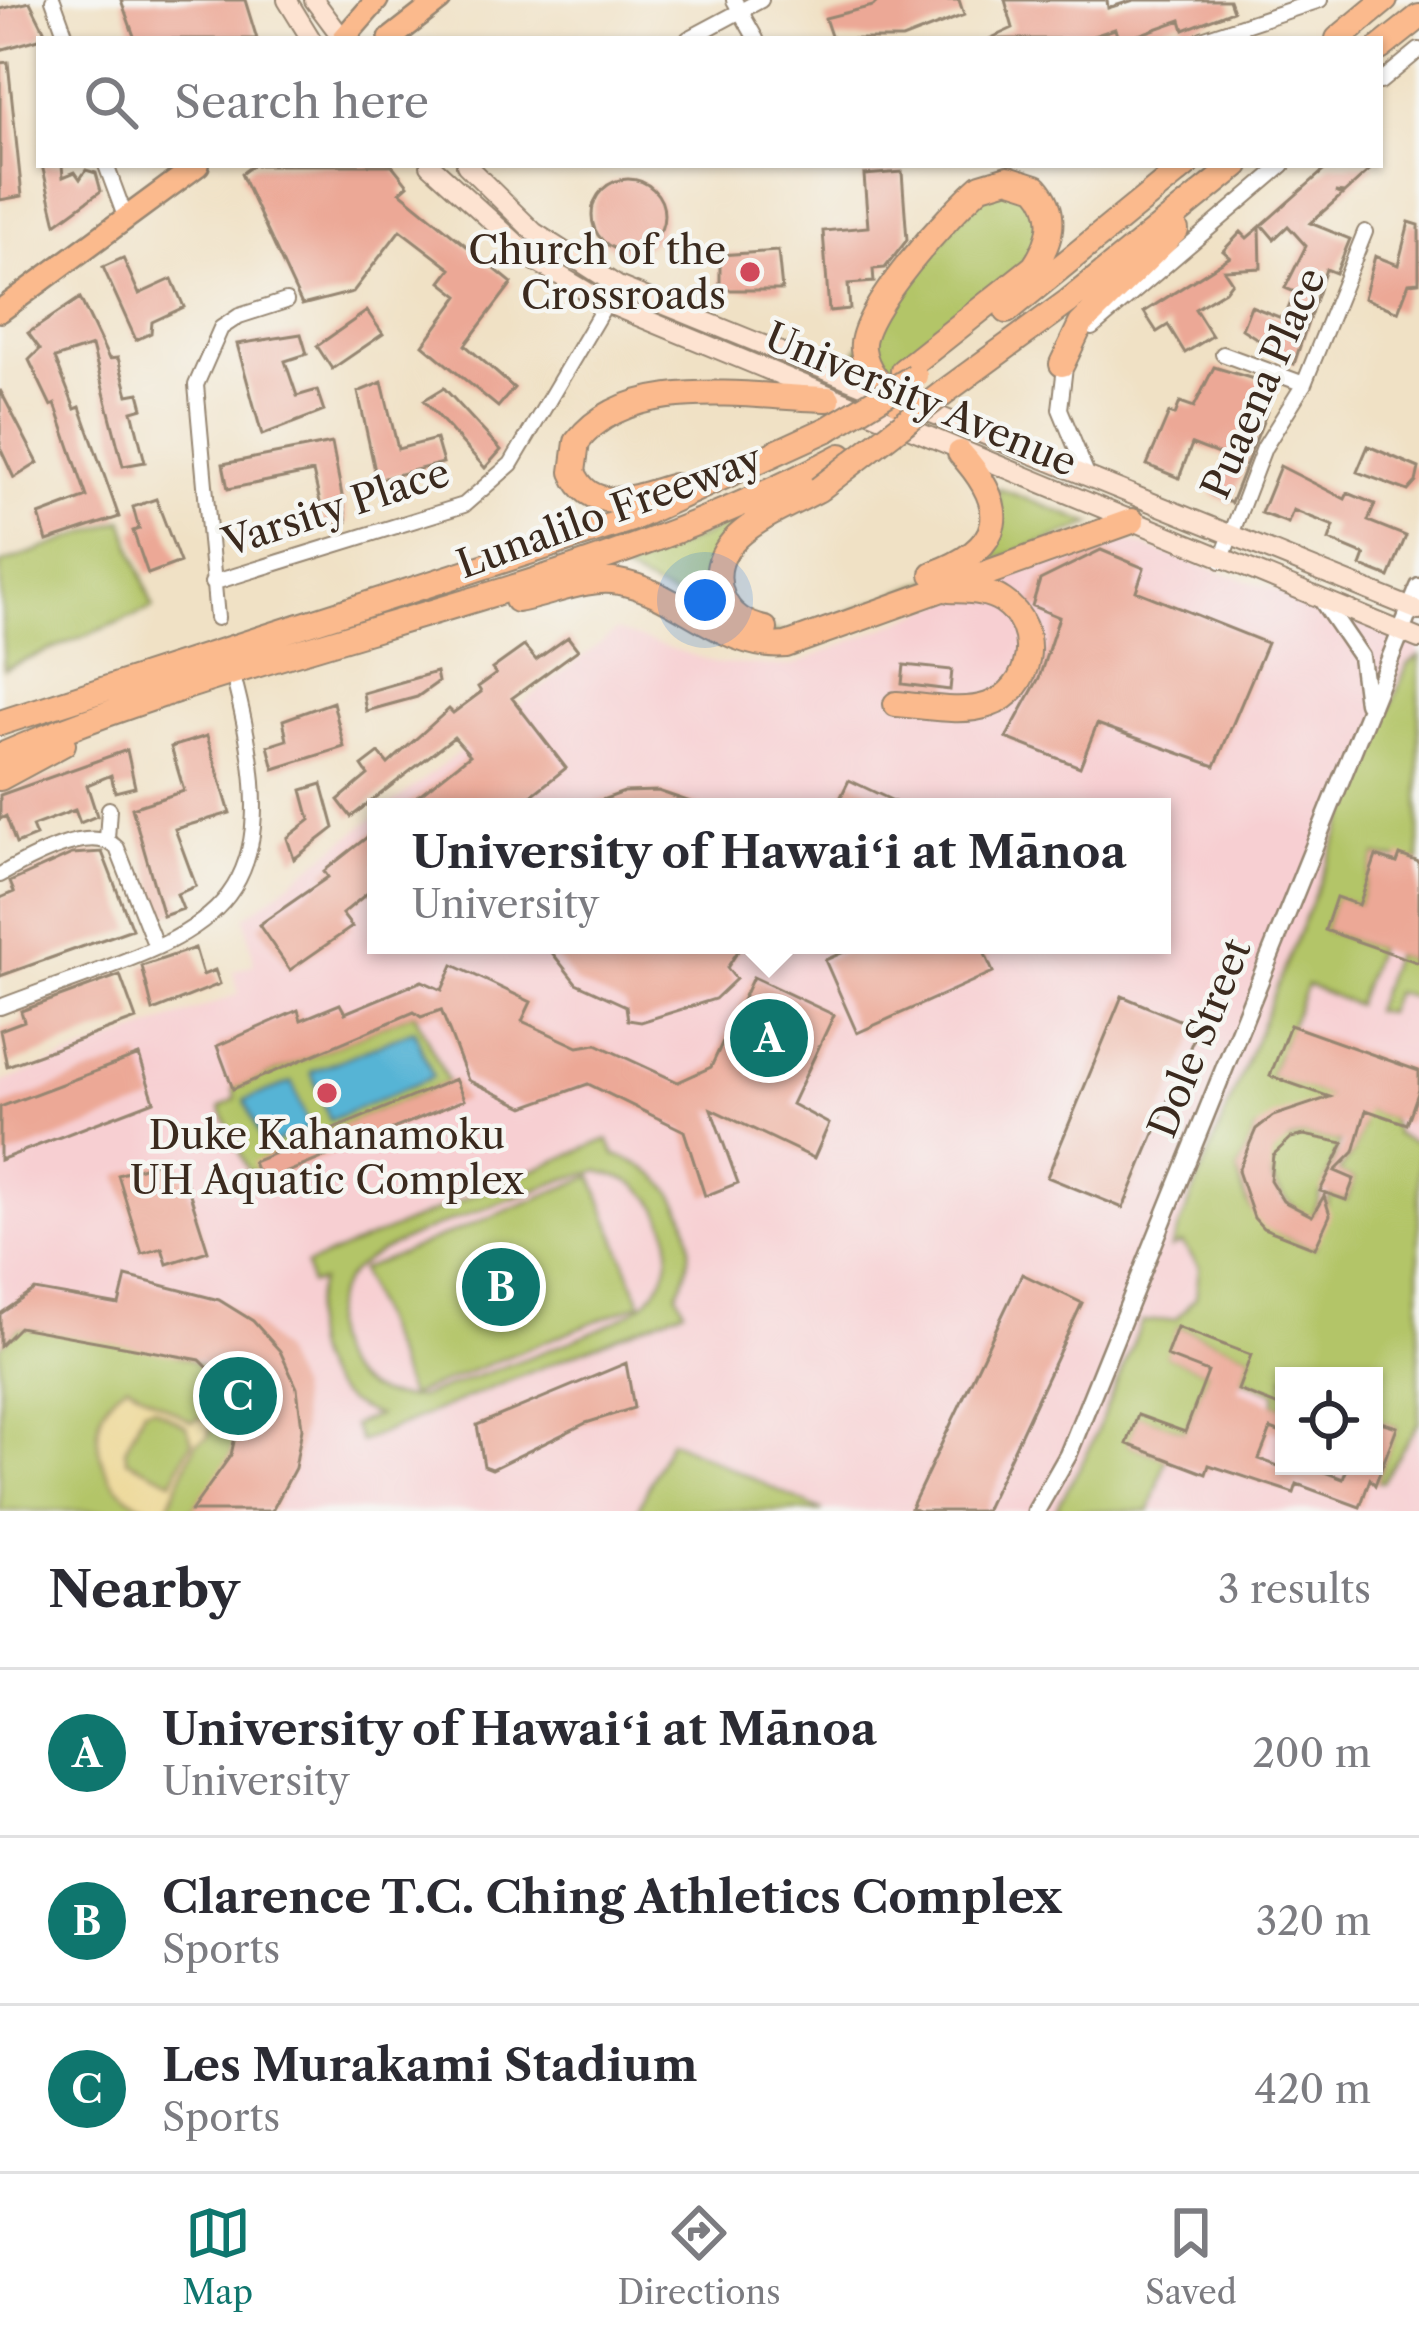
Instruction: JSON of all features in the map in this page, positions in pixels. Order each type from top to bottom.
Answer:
[{"type":"highway","points":[[1342,36],[1384,0]]},
{"type":"highway","points":[[1389,58],[1419,17]]},
{"type":"highway","name":"Lunalilo Freeway","points":[[0,723],[632,519],[791,448],[887,400],[909,374],[1045,282],[1182,168]]},
{"type":"highway","name":"Lunalilo Freeway","points":[[0,756],[156,696],[443,611],[697,526],[841,456],[944,393],[1054,313],[1233,168]]},
{"type":"highway","points":[[1062,364],[1073,337],[1096,307],[1234,168]]},
{"type":"highway","points":[[887,400],[869,370],[862,345],[868,316],[975,190],[1001,178],[1030,183],[1042,193],[1051,216],[1039,259],[909,374]]},
{"type":"highway","points":[[944,393],[819,489],[739,534],[724,553],[721,593],[729,609],[749,626],[791,628],[976,553],[990,534],[994,497],[960,453]]},
{"type":"highway","points":[[791,448],[619,501],[587,492],[572,465],[577,442],[586,430],[648,401],[684,396],[828,399]]},
{"type":"highway","points":[[443,611],[618,581],[646,590],[751,644],[772,646],[1132,521]]},
{"type":"highway","points":[[896,704],[981,707],[1002,699],[1024,674],[1026,632],[1009,605],[980,592],[935,590]]},
{"type":"highway","points":[[0,778],[156,696]]},
{"type":"main road","points":[[287,0],[309,36]]},
{"type":"main road","points":[[314,0],[341,36]]},
{"type":"main road","points":[[346,36],[377,0]]},
{"type":"main road","points":[[395,36],[440,0]]},
{"type":"main road","points":[[0,311],[193,168]]},
{"type":"main road","name":"University Avenue","points":[[433,168],[537,262],[606,303],[828,399],[1410,636]]},
{"type":"main road","points":[[452,187],[469,168]]},
{"type":"main road","name":"University Avenue","points":[[473,168],[534,232],[618,286],[887,400],[1415,609]]},
{"type":"street","points":[[53,0],[66,36]]},
{"type":"street","points":[[692,36],[736,4],[761,0]]},
{"type":"street","points":[[1211,36],[1321,0]]},
{"type":"street","points":[[736,4],[754,36]]},
{"type":"street","points":[[1389,58],[1419,50]]},
{"type":"street","points":[[1389,58],[1419,68]]},
{"type":"street","points":[[107,168],[126,219]]},
{"type":"street","points":[[1088,477],[1060,409],[1062,364],[1086,332],[1279,168]]},
{"type":"street","name":"Puaena Place","points":[[1221,561],[1264,448],[1304,384],[1365,232]]},
{"type":"street","name":"Varsity Place","points":[[217,618],[212,583],[464,505],[511,464],[618,286]]},
{"type":"street","points":[[212,583],[199,442],[200,367],[221,328],[239,316],[286,301]]},
{"type":"street","points":[[1223,354],[1304,384]]},
{"type":"street","name":"Dole Street","points":[[1036,1511],[1068,1455],[1366,710],[1410,636],[1419,587]]},
{"type":"street","points":[[1324,603],[1361,657],[1366,710]]},
{"type":"street","points":[[0,1006],[156,947],[201,925],[230,898],[250,850],[257,793],[236,687]]},
{"type":"street","points":[[107,839],[109,809]]},
{"type":"street","points":[[0,875],[90,838],[107,839],[117,848],[156,947]]},
{"type":"shaded area","points":[[1110,535],[1400,631],[1419,587],[1419,1511],[0,1511],[0,1083],[239,994],[233,971],[254,964],[245,917],[367,823],[367,954],[1171,954],[1171,798],[400,798],[616,631],[720,664],[791,666]]},
{"type":"green space","points":[[1020,185],[1042,206],[1034,258],[878,382],[857,350],[978,193]]},
{"type":"green space","points":[[998,488],[1092,524],[781,640],[757,637],[621,571],[797,495],[720,548],[712,564],[711,582],[721,604],[743,629],[791,634],[967,566],[993,543],[1000,522]]},
{"type":"green space","points":[[123,520],[153,608],[4,669],[0,564]]},
{"type":"green space","points":[[1419,656],[1419,862],[1376,856],[1359,905],[1336,898],[1325,930],[1377,948],[1356,1005],[1307,985],[1270,1075],[1390,1118],[1396,1135],[1419,1144],[1419,1422],[1382,1482],[1376,1481],[1383,1475],[1397,1427],[1383,1423],[1383,1367],[1275,1367],[1275,1393],[1242,1379],[1251,1355],[1178,1327],[1167,1356],[1208,1372],[1185,1432],[1138,1416],[1128,1444],[1166,1459],[1150,1511],[1055,1511],[1088,1452],[1142,1322],[1176,1319],[1196,1297],[1199,1267],[1182,1243],[1171,1248],[1407,666]],"holes":[[[1362,1123],[1354,1152],[1338,1172],[1354,1179],[1347,1200],[1330,1194],[1315,1248],[1263,1223],[1247,1202],[1238,1171],[1256,1129]]]},
{"type":"green space","points":[[1394,954],[1419,963],[1419,999],[1394,991],[1386,1013],[1373,1011]]},
{"type":"green space","name":"Duke Kahanamoku UH Aquatic Complex","points":[[414,1012],[448,1082],[264,1158],[266,1166],[249,1173],[220,1108],[236,1098],[233,1089]]},
{"type":"green space","points":[[1304,1135],[1340,1142],[1312,1217],[1286,1199],[1270,1175],[1274,1152]]},
{"type":"green space","points":[[608,1139],[615,1155],[637,1163],[670,1191],[688,1229],[690,1250],[677,1293],[684,1309],[360,1442],[353,1425],[377,1415],[340,1395],[318,1362],[311,1322],[321,1281],[310,1284],[306,1265]],"holes":[[[598,1171],[645,1192],[667,1229],[664,1274],[644,1303],[603,1327],[421,1397],[380,1394],[346,1371],[333,1344],[332,1314],[342,1286],[361,1264],[403,1241],[566,1179]]]},
{"type":"green space","points":[[592,1176],[641,1303],[409,1396],[360,1270]]},
{"type":"green space","points":[[19,1327],[166,1351],[201,1366],[226,1386],[239,1414],[233,1450],[191,1511],[0,1511],[0,1347]]},
{"type":"green space","points":[[670,1440],[823,1511],[637,1511]]},
{"type":"sand","points":[[127,1384],[192,1422],[202,1417],[212,1423],[208,1437],[196,1443],[167,1509],[145,1506],[111,1479],[98,1439],[100,1418],[110,1399]],"holes":[[[153,1407],[186,1426],[192,1441],[172,1481],[127,1460],[125,1450],[144,1409]]]},
{"type":"water","points":[[414,1030],[433,1077],[330,1120],[311,1072]]},
{"type":"water","points":[[292,1082],[310,1128],[264,1147],[245,1100]]},
{"type":"building","points":[[121,0],[245,0],[256,36],[134,36]]},
{"type":"building","points":[[879,0],[959,0],[964,15],[910,36],[831,36],[825,18],[873,6]]},
{"type":"building","points":[[1005,0],[1107,0],[1108,8],[1134,0],[1229,0],[1233,11],[1184,30],[1181,20],[1136,36],[1117,36],[1115,29],[1093,36],[996,36],[1013,28]]},
{"type":"building","points":[[30,2],[44,30],[41,36],[0,50],[0,9]]},
{"type":"building","points":[[8,62],[22,196],[0,200],[0,63]]},
{"type":"building","points":[[43,168],[62,168],[63,177],[75,172],[80,179],[86,170],[96,173],[101,191],[56,224]]},
{"type":"building","points":[[249,168],[394,168],[408,185],[400,192],[512,283],[465,345],[514,388],[498,407],[423,345],[459,296],[441,282],[451,269],[400,230],[353,292],[302,305],[241,174]]},
{"type":"building","points":[[1327,168],[1372,168],[1344,193],[1335,192],[1342,195],[1310,223],[1350,239],[1336,273],[1326,269],[1294,364],[1271,355],[1273,349],[1242,329],[1251,306],[1284,319],[1295,292],[1285,288],[1306,246],[1288,226],[1274,239],[1262,225]]},
{"type":"building","points":[[902,172],[907,240],[885,268],[873,269],[874,282],[848,284],[850,309],[829,311],[823,231],[868,227],[864,175]]},
{"type":"building","points":[[628,179],[653,190],[664,215],[653,240],[628,251],[603,240],[592,215],[603,190]]},
{"type":"building","points":[[1409,222],[1419,225],[1419,282],[1409,283],[1398,312],[1364,298],[1375,256],[1398,265]]},
{"type":"building","points":[[1260,227],[1261,268],[1224,270],[1232,282],[1195,309],[1212,336],[1185,353],[1168,325],[1157,332],[1144,312],[1230,257],[1223,251],[1241,232],[1247,238]]},
{"type":"building","name":"Church of the Crossroads","points":[[778,251],[782,290],[720,290],[720,255]]},
{"type":"building","points":[[123,258],[139,294],[172,279],[184,307],[152,322],[151,333],[136,340],[103,267]]},
{"type":"building","points":[[80,298],[109,359],[118,358],[128,395],[139,393],[143,408],[132,411],[145,462],[123,466],[92,346],[55,358],[75,409],[80,407],[119,517],[47,541],[39,515],[87,497],[55,404],[51,406],[29,360],[40,349],[28,333]]},
{"type":"building","points":[[367,311],[383,334],[332,369],[317,346]]},
{"type":"building","points":[[301,334],[307,354],[285,361],[297,396],[317,390],[324,411],[262,435],[237,344]]},
{"type":"building","points":[[1214,367],[1277,386],[1231,503],[1212,495],[1226,457],[1192,444],[1179,478],[1147,465],[1169,413],[1175,415],[1180,402],[1194,407]]},
{"type":"building","points":[[382,382],[398,449],[436,439],[443,463],[377,480],[358,392]]},
{"type":"building","points":[[444,388],[501,450],[485,468],[424,400]]},
{"type":"building","points":[[0,390],[38,463],[14,478],[0,448]]},
{"type":"building","points":[[332,443],[347,522],[326,528],[313,472],[228,489],[223,464]]},
{"type":"building","points":[[1368,446],[1419,468],[1408,491],[1357,472]]},
{"type":"building","points":[[1280,466],[1345,499],[1348,493],[1375,504],[1368,521],[1406,536],[1389,577],[1361,566],[1365,555],[1329,540],[1334,526],[1293,510],[1288,523],[1261,513]]},
{"type":"building","points":[[156,499],[180,562],[148,574],[133,531],[139,529],[133,507]]},
{"type":"building","points":[[1101,550],[1144,568],[1136,591],[1267,643],[1215,766],[1097,724],[1080,767],[1006,738],[1039,678],[1059,617],[1032,606],[1040,580]]},
{"type":"building","points":[[568,637],[578,650],[512,698],[566,768],[528,798],[415,798],[470,755],[454,737],[375,798],[367,798],[367,805],[351,817],[338,800],[368,775],[362,766],[379,753],[388,764],[449,709],[453,713],[481,692],[478,687],[496,674],[492,669],[524,646],[536,660]]},
{"type":"building","points":[[904,665],[952,670],[950,690],[902,684]]},
{"type":"building","points":[[436,672],[438,682],[417,697],[366,711],[363,693]]},
{"type":"building","points":[[333,702],[344,747],[274,769],[268,746],[287,740],[283,720]]},
{"type":"building","points":[[207,736],[230,813],[175,829],[196,886],[177,894],[183,909],[163,916],[132,808],[184,791],[171,747]]},
{"type":"building","points":[[127,750],[135,787],[115,792],[111,775],[87,785],[97,816],[80,823],[75,810],[32,826],[36,836],[16,844],[6,816],[0,819],[0,795]]},
{"type":"building","points":[[849,780],[887,798],[840,798]]},
{"type":"building","points":[[322,784],[334,828],[294,859],[287,838],[310,820],[302,790]]},
{"type":"building","points":[[658,791],[679,798],[608,798],[624,792]]},
{"type":"building","points":[[367,837],[367,893],[342,914],[352,927],[290,970],[259,925],[328,877],[324,871]]},
{"type":"building","points":[[102,852],[132,929],[0,976],[0,898],[14,892],[10,882],[72,854]]},
{"type":"building","points":[[1400,855],[1419,862],[1419,963],[1325,930],[1336,897],[1359,905],[1376,856],[1397,863]]},
{"type":"building","points":[[195,948],[203,975],[215,970],[220,984],[153,1011],[142,966]]},
{"type":"building","points":[[553,954],[736,954],[727,968],[736,979],[715,999],[641,1022],[628,1020],[626,1006],[576,983]]},
{"type":"building","points":[[839,954],[985,954],[993,972],[857,1033],[825,960]]},
{"type":"building","points":[[453,965],[531,1002],[522,1021],[578,1047],[596,1044],[678,1082],[711,1067],[753,977],[834,1015],[792,1104],[829,1124],[814,1158],[711,1109],[738,1183],[705,1196],[684,1131],[588,1084],[524,1107],[468,1080],[441,1010],[421,1017],[414,1012],[233,1089],[217,1046],[298,1010],[301,1020],[340,1004],[345,1013],[422,981],[442,990]]},
{"type":"building","points":[[120,975],[136,1019],[7,1066],[0,1030],[24,1021],[21,1011]]},
{"type":"building","points":[[1122,996],[1198,1028],[1123,1208],[1047,1177]]},
{"type":"building","points":[[1290,1025],[1419,1071],[1419,1090],[1407,1124],[1366,1110],[1354,1152],[1335,1171],[1354,1179],[1346,1200],[1320,1191],[1344,1143],[1304,1135],[1291,1138],[1273,1155],[1270,1180],[1283,1201],[1312,1216],[1324,1196],[1330,1215],[1315,1248],[1263,1228],[1254,1218],[1238,1171],[1256,1129],[1273,1116],[1330,1097],[1270,1076]]},
{"type":"building","points":[[139,1055],[154,1101],[0,1160],[0,1107]]},
{"type":"building","name":"Duke Kahanamoku UH Aquatic Complex","points":[[455,1079],[464,1100],[261,1183],[253,1162]]},
{"type":"building","points":[[178,1156],[208,1251],[167,1264],[162,1248],[142,1254],[118,1175]]},
{"type":"building","points":[[1022,1274],[1082,1303],[985,1511],[911,1508]]},
{"type":"building","points":[[126,1276],[219,1300],[253,1321],[280,1351],[297,1388],[302,1428],[295,1468],[272,1511],[191,1511],[231,1455],[238,1423],[231,1391],[200,1360],[19,1327],[0,1346],[0,1314],[35,1290],[119,1305]]},
{"type":"building","points":[[1177,1327],[1251,1355],[1238,1390],[1275,1404],[1275,1431],[1271,1429],[1259,1459],[1275,1465],[1275,1475],[1343,1479],[1345,1475],[1379,1475],[1375,1485],[1370,1479],[1360,1507],[1297,1484],[1294,1493],[1209,1465],[1206,1474],[1127,1444],[1138,1415],[1185,1432],[1208,1372],[1166,1356]]},
{"type":"building","points":[[626,1363],[634,1408],[586,1423],[492,1469],[484,1466],[477,1425]]},
{"type":"building","points":[[1383,1423],[1397,1427],[1383,1464]]},
{"type":"place","name":"Church of the Crossroads","points":[[750,272]]},
{"type":"place","name":"University of Hawaiʻi at Mānoa","points":[[769,1038]]},
{"type":"place","name":"Duke Kahanamoku UH Aquatic Complex","points":[[327,1093]]},
{"type":"place","name":"Clarence T.C. Ching Athletics Complex","points":[[501,1287]]},
{"type":"place","name":"Les Murakami Stadium","points":[[238,1396]]}]
